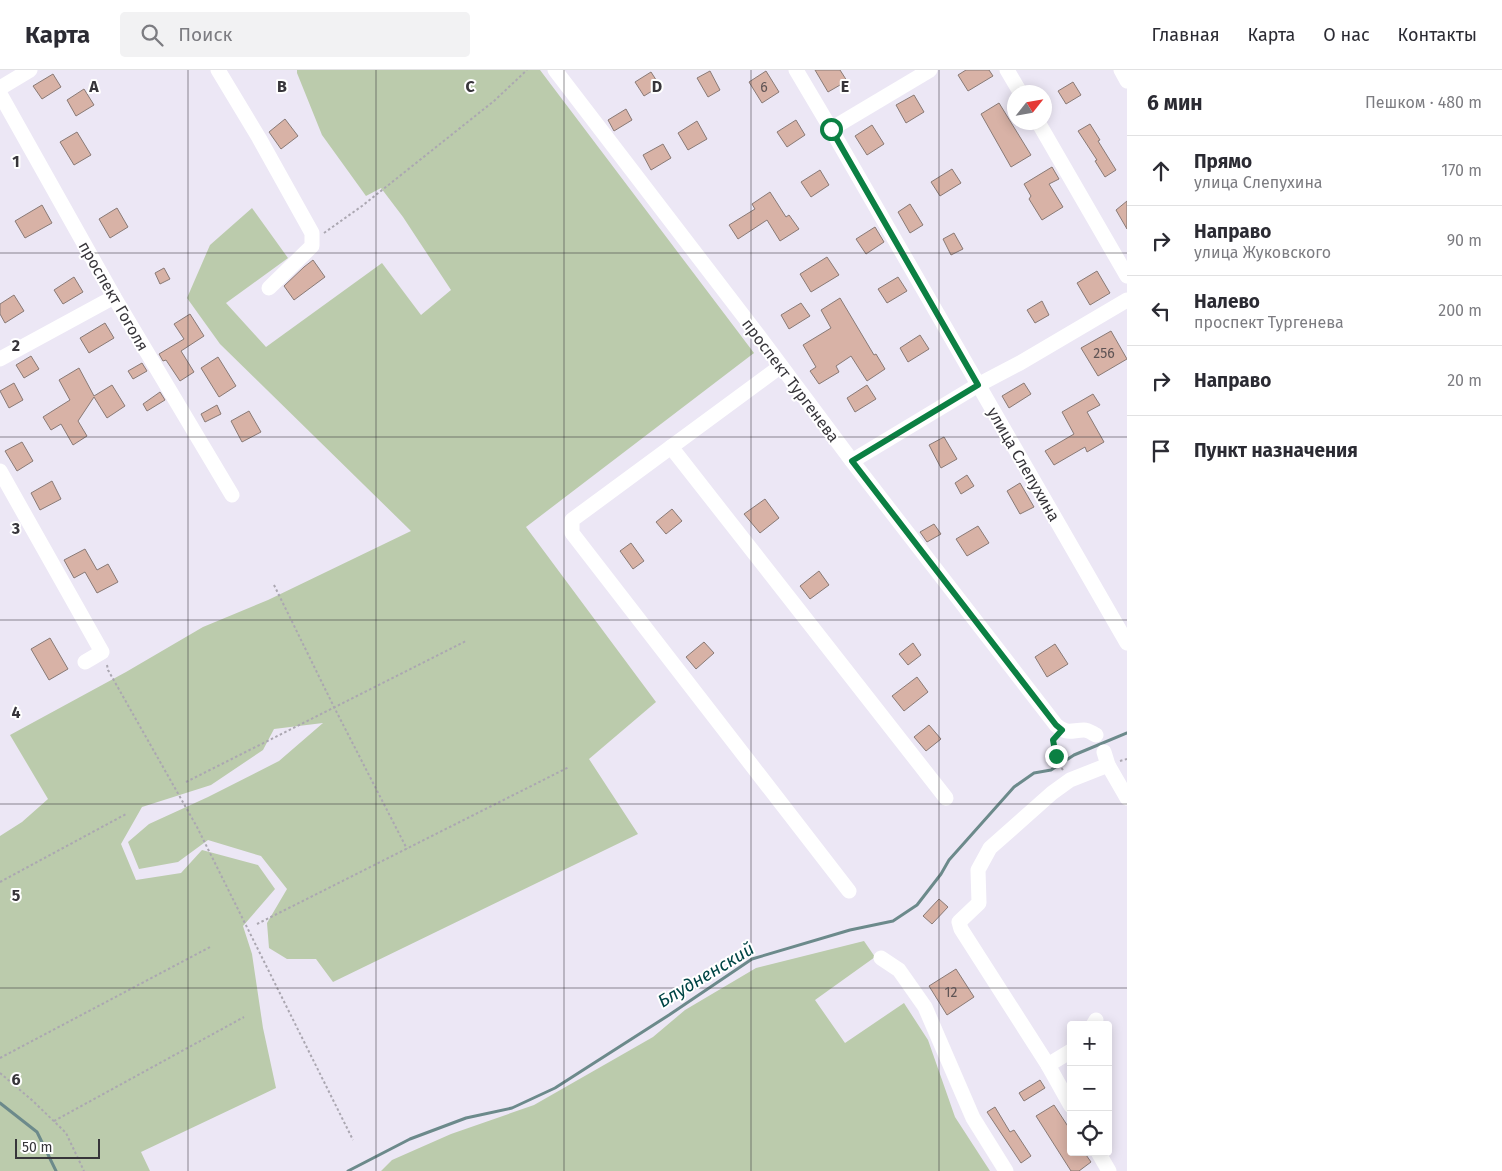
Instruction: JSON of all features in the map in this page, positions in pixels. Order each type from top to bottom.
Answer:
[{"type":"street","points":[[0,88],[30,70]]},
{"type":"street","name":"проспект Тургенева","points":[[556,70],[852,461],[1056,725],[1062,730]]},
{"type":"street","name":"улица Слепухина","points":[[796,70],[1127,643]]},
{"type":"street","points":[[831,129],[930,70]]},
{"type":"street","points":[[1007,70],[1016,85]]},
{"type":"street","points":[[1121,70],[1127,81]]},
{"type":"street","points":[[221,76],[259,138],[312,233],[312,246],[269,288]]},
{"type":"street","name":"проспект Гоголя","points":[[0,94],[114,297],[232,495]]},
{"type":"street","points":[[1043,130],[1127,276]]},
{"type":"street","points":[[0,359],[114,297]]},
{"type":"street","points":[[852,461],[978,385],[1020,363],[1127,300]]},
{"type":"street","points":[[781,366],[572,520],[572,533],[848,891]]},
{"type":"street","points":[[671,447],[946,798]]},
{"type":"street","points":[[0,471],[102,652],[85,662]]},
{"type":"street","points":[[1062,730],[1073,732],[1086,730],[1096,735]]},
{"type":"street","points":[[1067,1099],[1048,1065],[961,929],[959,922],[978,902],[978,870],[990,848],[1052,793],[1106,759],[1127,798]]},
{"type":"street","points":[[881,958],[899,970],[925,1006],[973,1118],[1006,1171]]},
{"type":"street","points":[[1048,1065],[1067,1053]]},
{"type":"street","points":[[1100,1156],[1109,1171]]},
{"type":"path","points":[[312,242],[362,206],[494,101],[527,70]]},
{"type":"path","points":[[274,585],[407,849]]},
{"type":"path","points":[[186,782],[466,641]]},
{"type":"path","points":[[102,652],[108,670],[197,827],[353,1140]]},
{"type":"path","points":[[1061,768],[1053,740],[1062,730]]},
{"type":"path","points":[[257,924],[569,767]]},
{"type":"path","points":[[0,882],[126,814]]},
{"type":"path","points":[[0,1058],[212,946]]},
{"type":"path","points":[[54,1121],[244,1017]]},
{"type":"path","points":[[0,1073],[33,1101],[66,1134],[84,1171]]},
{"type":"green space","points":[[297,70],[540,70],[754,353],[526,527],[656,702],[589,759],[638,834],[333,982],[316,959],[287,959],[269,948],[267,923],[287,889],[261,856],[208,840],[178,862],[139,869],[128,842],[149,824],[279,761],[323,723],[274,729],[263,750],[211,785],[142,807],[121,844],[136,880],[181,873],[202,850],[258,865],[275,889],[243,926],[252,954],[263,1028],[276,1088],[141,1152],[150,1171],[0,1171],[0,836],[22,822],[48,799],[10,735],[126,672],[203,627],[268,600],[411,531],[220,344],[187,298],[210,245],[252,208],[288,258],[226,303],[266,347],[382,263],[421,315],[451,290],[403,217],[381,188],[366,196],[322,135]]},
{"type":"green space","points":[[864,941],[875,957],[815,1000],[845,1043],[904,1003],[928,1040],[955,1117],[990,1171],[381,1171],[392,1160],[451,1134],[534,1105],[653,1037],[685,1010],[756,968]]},
{"type":"building","points":[[815,70],[840,70],[847,81],[828,92]]},
{"type":"building","points":[[966,70],[989,70],[993,76],[968,91],[958,75]]},
{"type":"building","points":[[710,71],[720,90],[708,97],[697,78]]},
{"type":"building","points":[[766,71],[779,92],[762,103],[749,82]]},
{"type":"building","points":[[651,72],[660,86],[644,96],[635,82]]},
{"type":"building","points":[[53,74],[61,87],[42,99],[33,86]]},
{"type":"building","points":[[1073,82],[1081,95],[1066,104],[1058,91]]},
{"type":"building","points":[[84,89],[94,105],[76,116],[67,100]]},
{"type":"building","points":[[914,95],[924,112],[906,123],[896,105]]},
{"type":"building","points":[[999,103],[1007,116],[1007,130],[1016,130],[1031,155],[1011,167],[981,114]]},
{"type":"building","points":[[626,109],[632,120],[614,131],[608,120]]},
{"type":"building","points":[[285,119],[298,136],[281,149],[269,132]]},
{"type":"building","points":[[796,120],[805,135],[787,147],[777,132]]},
{"type":"building","points":[[697,121],[707,139],[688,150],[678,133]]},
{"type":"building","points":[[1090,124],[1116,170],[1105,177],[1095,161],[1097,160],[1078,131]]},
{"type":"building","points":[[872,125],[884,144],[867,155],[855,136]]},
{"type":"building","points":[[77,132],[91,155],[74,165],[60,142]]},
{"type":"building","points":[[663,144],[671,158],[651,170],[643,155]]},
{"type":"building","points":[[1052,167],[1059,179],[1049,184],[1063,207],[1042,220],[1029,199],[1031,196],[1024,184]]},
{"type":"building","points":[[952,169],[961,183],[940,196],[931,182]]},
{"type":"building","points":[[820,170],[829,185],[811,197],[801,182]]},
{"type":"building","points":[[770,192],[786,217],[789,215],[799,229],[780,241],[767,220],[738,239],[729,225],[755,209],[752,204]]},
{"type":"building","points":[[1127,201],[1127,229],[1116,210]]},
{"type":"building","points":[[910,204],[923,225],[910,233],[898,212]]},
{"type":"building","points":[[42,205],[52,223],[25,238],[15,221]]},
{"type":"building","points":[[117,208],[128,227],[110,238],[99,219]]},
{"type":"building","points":[[875,227],[884,242],[866,254],[856,239]]},
{"type":"building","points":[[954,233],[963,249],[951,255],[943,239]]},
{"type":"building","points":[[827,257],[839,275],[811,292],[800,274]]},
{"type":"building","points":[[313,260],[325,277],[294,300],[284,286]]},
{"type":"building","points":[[164,268],[170,279],[160,284],[155,273]]},
{"type":"building","points":[[1097,271],[1110,293],[1090,305],[1077,283]]},
{"type":"building","points":[[74,277],[83,292],[63,304],[54,290]]},
{"type":"building","points":[[898,277],[907,291],[887,303],[878,289]]},
{"type":"building","points":[[14,295],[24,311],[5,323],[0,314],[0,304]]},
{"type":"building","points":[[840,298],[874,355],[876,354],[885,369],[867,381],[851,356],[836,366],[839,372],[819,384],[810,371],[816,367],[803,345],[831,328],[821,310]]},
{"type":"building","points":[[1042,301],[1049,315],[1035,323],[1027,310]]},
{"type":"building","points":[[801,303],[810,316],[789,329],[781,315]]},
{"type":"building","points":[[190,314],[204,336],[181,351],[194,372],[180,381],[166,360],[163,361],[159,354],[184,339],[174,324]]},
{"type":"building","points":[[105,323],[114,338],[89,353],[80,338]]},
{"type":"building","points":[[1111,331],[1127,359],[1098,376],[1081,348]]},
{"type":"building","points":[[920,335],[929,349],[908,362],[900,348]]},
{"type":"building","points":[[31,356],[39,369],[24,378],[16,365]]},
{"type":"building","points":[[218,357],[236,386],[219,397],[201,368]]},
{"type":"building","points":[[142,363],[147,371],[133,379],[128,371]]},
{"type":"building","points":[[79,368],[94,396],[112,385],[125,406],[107,418],[94,397],[78,421],[87,436],[73,445],[61,424],[51,430],[43,417],[70,400],[59,380]]},
{"type":"building","points":[[14,383],[23,400],[9,408],[0,391]]},
{"type":"building","points":[[1024,383],[1031,394],[1009,408],[1002,396]]},
{"type":"building","points":[[867,385],[876,399],[855,412],[847,398]]},
{"type":"building","points":[[160,392],[165,400],[147,411],[143,404]]},
{"type":"building","points":[[1093,394],[1100,405],[1087,412],[1104,442],[1087,452],[1085,447],[1054,465],[1045,451],[1074,434],[1062,412]]},
{"type":"building","points":[[217,405],[221,414],[205,422],[201,414]]},
{"type":"building","points":[[249,411],[261,432],[242,442],[231,421]]},
{"type":"building","points":[[944,437],[957,459],[941,468],[929,445]]},
{"type":"building","points":[[22,442],[33,461],[17,471],[5,451]]},
{"type":"building","points":[[967,475],[974,486],[961,494],[955,483]]},
{"type":"building","points":[[52,481],[61,499],[40,510],[31,493]]},
{"type":"building","points":[[1020,483],[1034,507],[1020,514],[1007,491]]},
{"type":"building","points":[[765,499],[779,518],[760,533],[744,514]]},
{"type":"building","points":[[672,509],[682,521],[666,534],[656,522]]},
{"type":"building","points":[[934,524],[941,534],[927,542],[920,532]]},
{"type":"building","points":[[978,526],[989,543],[967,556],[956,539]]},
{"type":"building","points":[[631,543],[644,561],[633,569],[620,551]]},
{"type":"building","points":[[85,549],[97,570],[108,564],[118,582],[97,593],[85,572],[74,578],[64,560]]},
{"type":"building","points":[[819,571],[829,585],[810,599],[800,586]]},
{"type":"building","points":[[50,638],[68,669],[49,680],[31,649]]},
{"type":"building","points":[[704,642],[714,653],[696,669],[686,657]]},
{"type":"building","points":[[913,643],[921,655],[908,665],[899,654]]},
{"type":"building","points":[[1055,644],[1068,664],[1047,677],[1035,657]]},
{"type":"building","points":[[917,677],[928,692],[904,711],[892,696]]},
{"type":"building","points":[[929,725],[941,739],[926,751],[914,737]]},
{"type":"building","points":[[939,899],[948,907],[932,924],[923,916]]},
{"type":"building","points":[[956,969],[974,997],[947,1015],[929,986]]},
{"type":"building","points":[[1040,1080],[1045,1088],[1024,1101],[1019,1093]]},
{"type":"building","points":[[1054,1105],[1067,1125],[1067,1156],[1087,1156],[1091,1162],[1079,1171],[1071,1171],[1036,1116]]},
{"type":"building","points":[[995,1107],[1010,1132],[1014,1130],[1031,1156],[1021,1163],[987,1112]]},
{"type":"waterway","name":"Блудненский","points":[[348,1171],[410,1139],[466,1118],[512,1108],[555,1088],[752,959],[850,930],[893,921],[917,905],[941,874],[949,860],[1014,787],[1034,773],[1051,770],[1074,755],[1127,733]]},
{"type":"waterway","points":[[0,1103],[37,1132],[56,1171]]},
{"type":"route","points":[[831,129],[978,385],[852,461],[1056,725],[1062,730],[1053,740],[1056,756]]}]
